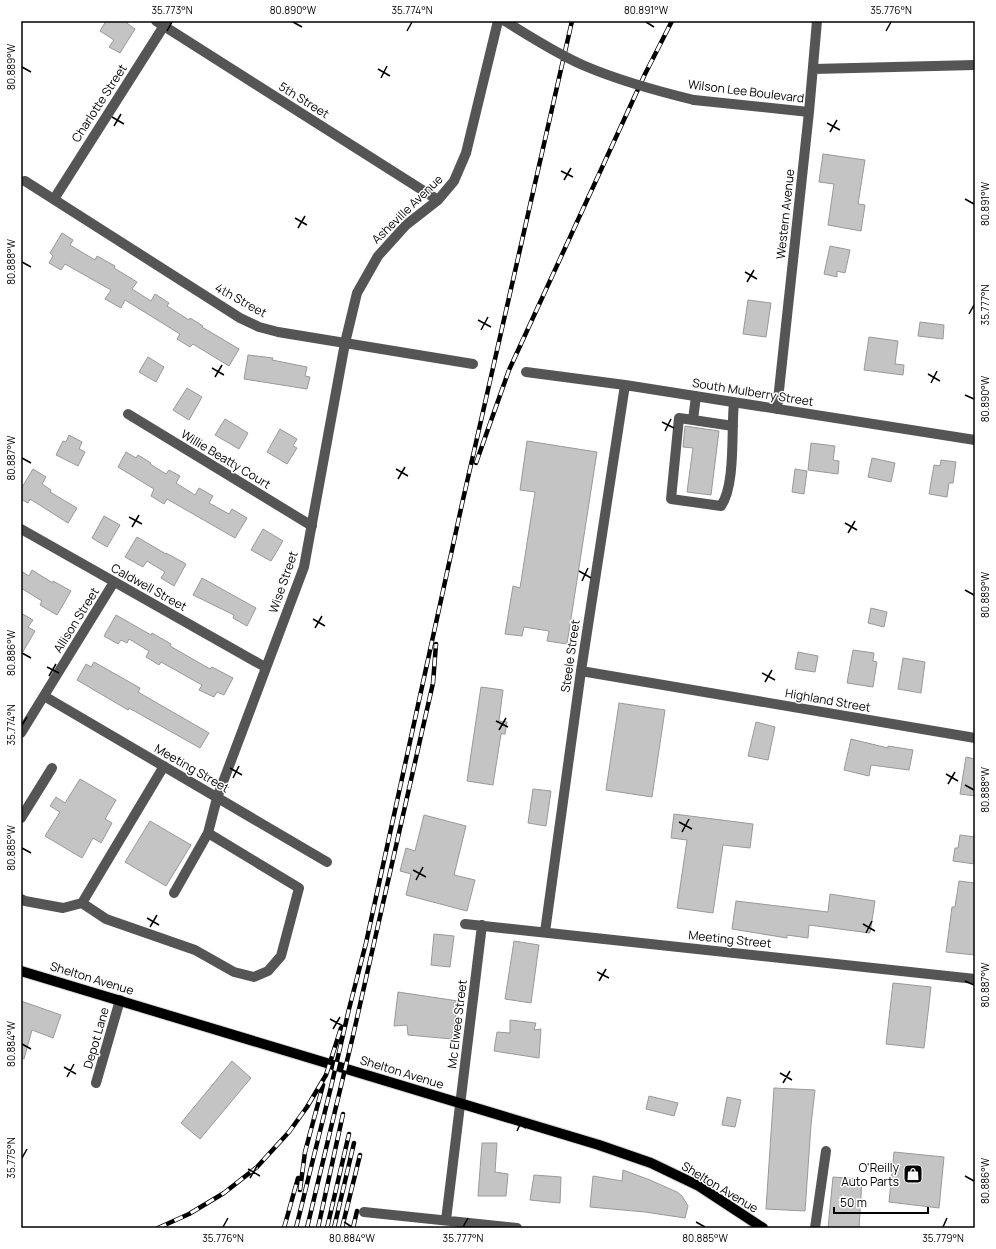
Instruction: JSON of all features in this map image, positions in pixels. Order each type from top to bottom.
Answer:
[{"type":"main road","name":"Shelton Avenue","points":[[21,970],[599,1145],[650,1163],[699,1186],[763,1228]]},
{"type":"street","name":"Asheville Avenue","points":[[345,343],[357,293],[378,256],[406,225],[438,200],[454,181],[466,153],[498,21]]},
{"type":"street","name":"Wilson Lee Boulevard","points":[[505,21],[583,66],[608,75],[694,100],[809,112]]},
{"type":"street","name":"Western Avenue","points":[[777,409],[809,112],[817,21]]},
{"type":"street","name":"5th Street","points":[[162,23],[438,200]]},
{"type":"street","name":"Charlotte Street","points":[[54,199],[162,23]]},
{"type":"street","points":[[813,69],[975,65]]},
{"type":"street","name":"4th Street","points":[[26,181],[234,314],[259,327],[278,332],[473,364]]},
{"type":"street","name":"Wise Street","points":[[174,893],[208,833],[217,798],[265,667],[299,583],[312,526],[345,343]]},
{"type":"street","name":"South Mulberry Street","points":[[526,372],[625,385],[975,440]]},
{"type":"street","name":"Steele Street","points":[[545,932],[581,671],[625,385]]},
{"type":"street","points":[[693,420],[696,396]]},
{"type":"street","points":[[733,426],[678,418],[671,499],[721,506],[726,500],[734,434],[734,402]]},
{"type":"street","name":"Willie Beatty Court","points":[[128,414],[312,526]]},
{"type":"street","name":"Caldwell Street","points":[[21,529],[265,667]]},
{"type":"street","name":"Allison Street","points":[[21,733],[114,582]]},
{"type":"street","name":"Highland Street","points":[[581,671],[975,738]]},
{"type":"street","name":"Meeting Street","points":[[44,696],[327,862]]},
{"type":"street","points":[[21,899],[25,902],[63,908],[82,903],[164,766]]},
{"type":"street","points":[[21,818],[52,768]]},
{"type":"street","points":[[82,903],[106,918],[195,950],[234,972],[254,977],[268,970],[281,956],[299,888],[208,833]]},
{"type":"street","name":"Meeting Street","points":[[465,924],[975,979]]},
{"type":"street","name":"Mc Elwee Street","points":[[446,1220],[482,925]]},
{"type":"street","name":"Depot Lane","points":[[96,1083],[120,1000]]},
{"type":"street","points":[[814,1228],[826,1151]]},
{"type":"street","points":[[364,1212],[517,1228]]},
{"type":"building","points":[[106,21],[124,21],[135,29],[120,53],[109,47],[114,40],[100,31]]},
{"type":"building","points":[[823,154],[865,160],[858,204],[865,205],[861,231],[828,225],[834,184],[819,182]]},
{"type":"building","points":[[62,233],[73,240],[70,245],[95,260],[97,256],[115,266],[114,268],[137,282],[132,289],[151,301],[155,294],[169,303],[167,306],[189,320],[190,318],[239,349],[229,366],[193,344],[190,347],[177,339],[180,334],[125,300],[121,308],[105,299],[111,290],[65,264],[61,270],[49,263],[53,256],[50,253]]},
{"type":"building","points":[[830,246],[850,250],[845,273],[837,271],[837,277],[824,274]]},
{"type":"building","points":[[748,300],[771,303],[766,337],[743,334]]},
{"type":"building","points":[[920,322],[944,325],[943,339],[918,336]]},
{"type":"building","points":[[869,337],[898,341],[895,364],[904,365],[903,375],[864,370]]},
{"type":"building","points":[[248,355],[273,358],[272,360],[307,367],[305,376],[310,377],[307,389],[244,379]]},
{"type":"building","points":[[148,357],[164,367],[156,382],[139,372]]},
{"type":"building","points":[[187,388],[202,397],[189,420],[173,410]]},
{"type":"building","points":[[225,419],[248,433],[239,449],[215,435]]},
{"type":"building","points":[[685,426],[719,431],[711,495],[687,492],[693,448],[683,447]]},
{"type":"building","points":[[280,429],[297,439],[293,446],[297,448],[287,464],[267,452]]},
{"type":"building","points":[[69,435],[82,442],[79,449],[85,452],[78,466],[56,455],[63,441],[66,442]]},
{"type":"building","points":[[527,441],[597,452],[567,644],[547,641],[549,631],[524,627],[522,636],[505,634],[513,586],[520,588],[535,492],[520,490]]},
{"type":"building","points":[[811,443],[835,446],[833,460],[839,461],[838,474],[808,470]]},
{"type":"building","points":[[126,452],[136,458],[138,455],[166,474],[169,470],[180,476],[176,483],[195,495],[199,488],[213,496],[209,503],[229,514],[232,509],[247,518],[235,538],[167,499],[164,504],[151,496],[154,489],[118,467]]},
{"type":"building","points":[[872,458],[895,463],[891,482],[868,477]]},
{"type":"building","points":[[941,460],[956,462],[953,483],[949,483],[947,497],[929,494],[934,465],[940,466]]},
{"type":"building","points":[[33,469],[46,477],[42,484],[51,490],[50,492],[77,508],[68,523],[30,499],[28,503],[21,499],[21,489]]},
{"type":"building","points":[[795,469],[807,471],[804,494],[792,492]]},
{"type":"building","points":[[104,516],[120,525],[107,547],[92,538]]},
{"type":"building","points":[[263,529],[283,541],[271,561],[251,550]]},
{"type":"building","points":[[137,537],[186,564],[174,586],[161,578],[165,572],[147,561],[143,567],[125,557]]},
{"type":"building","points":[[32,570],[53,583],[53,581],[71,591],[57,615],[40,605],[42,601],[21,588],[21,571],[29,576]]},
{"type":"building","points":[[202,578],[256,608],[247,626],[233,618],[234,615],[193,595]]},
{"type":"building","points":[[871,608],[887,612],[884,627],[868,623]]},
{"type":"building","points":[[21,613],[33,620],[28,627],[35,631],[21,655]]},
{"type":"building","points":[[116,615],[151,635],[152,633],[171,644],[170,646],[210,669],[212,667],[233,678],[224,695],[217,692],[214,697],[199,690],[202,685],[161,662],[159,665],[146,657],[149,651],[129,639],[127,643],[121,640],[118,644],[104,636]]},
{"type":"building","points":[[853,650],[874,653],[873,661],[877,662],[873,687],[847,683]]},
{"type":"building","points":[[798,652],[818,656],[815,672],[795,669]]},
{"type":"building","points":[[903,658],[925,662],[921,693],[898,689]]},
{"type":"building","points":[[94,662],[140,688],[138,692],[209,733],[200,748],[129,708],[128,710],[77,680],[86,664],[91,667]]},
{"type":"building","points":[[481,687],[503,690],[499,721],[507,722],[505,734],[501,734],[493,785],[467,781]]},
{"type":"building","points":[[619,703],[665,710],[652,797],[606,790]]},
{"type":"building","points":[[756,722],[775,727],[768,760],[748,756]]},
{"type":"building","points":[[851,739],[888,748],[888,746],[913,750],[909,770],[871,765],[869,776],[844,770]]},
{"type":"building","points":[[966,757],[975,759],[975,796],[960,794]]},
{"type":"building","points":[[80,779],[116,800],[105,819],[112,823],[101,843],[93,838],[82,858],[45,836],[60,812],[50,806],[56,797],[65,803]]},
{"type":"building","points":[[533,789],[551,791],[546,826],[528,823]]},
{"type":"building","points":[[674,814],[753,824],[750,848],[723,845],[713,913],[677,908],[687,840],[671,838]]},
{"type":"building","points":[[424,815],[466,826],[454,875],[475,880],[467,911],[406,895],[411,874],[400,871],[406,848],[415,851]]},
{"type":"building","points":[[150,821],[191,845],[166,886],[125,862]]},
{"type":"building","points":[[960,835],[975,837],[975,864],[953,861],[955,848],[958,848]]},
{"type":"building","points":[[959,881],[975,883],[975,955],[946,952],[952,907],[955,907]]},
{"type":"building","points":[[830,894],[875,901],[870,933],[809,925],[808,938],[787,935],[787,938],[732,929],[736,901],[828,912]]},
{"type":"building","points":[[434,934],[454,936],[450,967],[431,965]]},
{"type":"building","points":[[514,941],[539,945],[531,1003],[505,999]]},
{"type":"building","points":[[893,983],[931,987],[924,1048],[886,1044]]},
{"type":"building","points":[[398,992],[458,1001],[452,1039],[408,1035],[407,1025],[394,1026]]},
{"type":"building","points":[[21,1001],[61,1015],[53,1038],[32,1030],[24,1059],[21,1058]]},
{"type":"building","points":[[510,1020],[536,1023],[534,1030],[541,1029],[539,1058],[494,1051],[497,1032],[510,1033]]},
{"type":"building","points":[[232,1061],[251,1078],[200,1139],[181,1123]]},
{"type":"building","points":[[774,1088],[815,1090],[805,1211],[766,1209]]},
{"type":"building","points":[[649,1096],[678,1103],[674,1116],[646,1109]]},
{"type":"building","points":[[727,1097],[741,1100],[735,1127],[722,1125]]},
{"type":"building","points":[[482,1143],[497,1143],[495,1172],[508,1174],[506,1196],[478,1196]]},
{"type":"building","points":[[894,1152],[944,1157],[939,1208],[889,1202]]},
{"type":"building","points":[[623,1170],[677,1192],[682,1196],[688,1206],[685,1218],[645,1212],[590,1207],[593,1176],[622,1181]]},
{"type":"building","points":[[534,1175],[561,1177],[560,1203],[530,1200]]},
{"type":"building","points":[[833,1177],[862,1179],[859,1228],[828,1228]]},
{"type":"railway","points":[[296,1228],[366,943],[462,504],[572,21]]},
{"type":"railway","points":[[476,463],[509,370],[645,74],[672,21]]},
{"type":"railway","points":[[307,1228],[352,1040],[433,683],[436,644]]},
{"type":"railway","points":[[158,1228],[189,1214],[224,1193],[257,1167],[289,1132],[307,1107],[326,1075],[341,1028]]},
{"type":"railway","points":[[300,1190],[305,1152],[323,1085]]},
{"type":"railway","points":[[318,1228],[343,1114]]},
{"type":"railway","points":[[327,1228],[349,1134]]},
{"type":"railway","points":[[334,1228],[354,1143]]},
{"type":"railway","points":[[342,1228],[360,1155]]},
{"type":"railway","points":[[284,1228],[298,1178]]},
{"type":"railway","points":[[353,1228],[357,1211]]},
{"type":"place","name":"O'Reilly Auto Parts","points":[[913,1174]]}]
